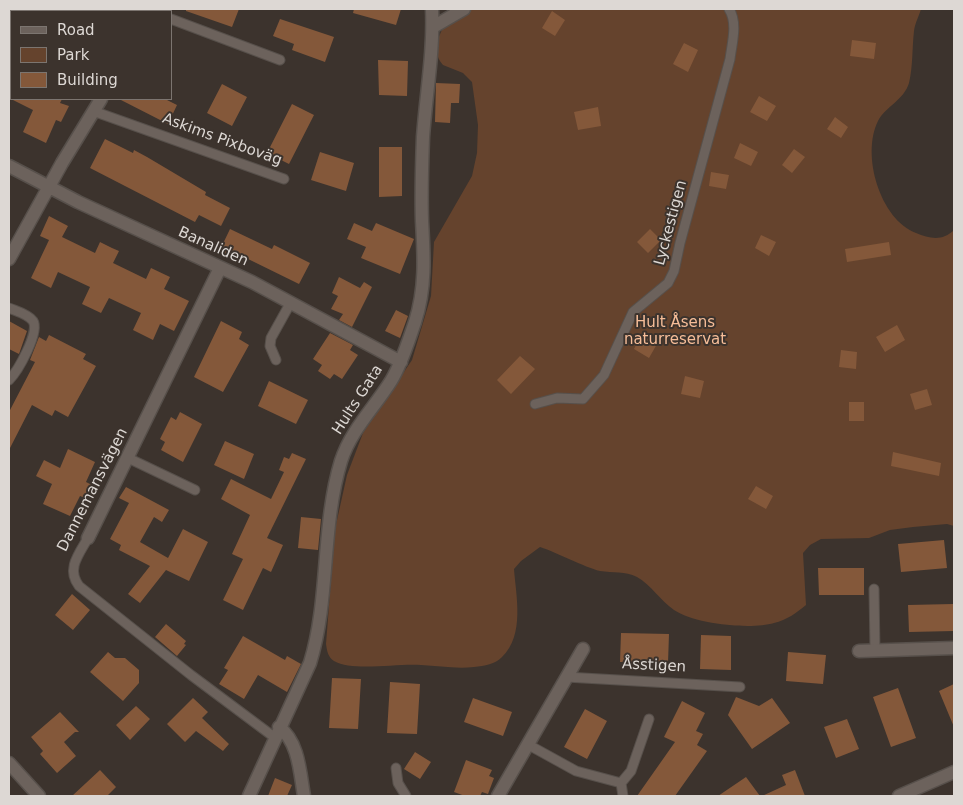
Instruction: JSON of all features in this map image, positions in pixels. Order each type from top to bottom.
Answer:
[{"type":"street","name":"Hults Gata","points":[[249,796],[310,663],[316,643],[321,619],[327,538],[342,460],[350,440],[401,362],[424,286],[423,137],[433,27],[432,9]]},
{"type":"street","points":[[433,27],[464,9]]},
{"type":"street","points":[[9,259],[49,185],[100,100]]},
{"type":"street","name":"Banaliden","points":[[9,166],[49,185],[78,202],[291,302],[401,362]]},
{"type":"street","name":"Dannemansvägen","points":[[88,538],[220,268]]},
{"type":"street","points":[[859,651],[954,648]]},
{"type":"street","points":[[498,796],[583,649]]},
{"type":"street","points":[[277,732],[289,736],[295,750],[304,796]]},
{"type":"street","points":[[9,763],[39,796]]},
{"type":"street","points":[[899,796],[954,772]]},
{"type":"lane","name":"Lyckestigen","points":[[535,404],[557,398],[583,399],[604,375],[633,312],[668,283],[674,272],[680,243],[730,59],[734,28],[732,14],[729,9]]},
{"type":"lane","points":[[172,20],[280,60]]},
{"type":"lane","name":"Askims Pixboväg","points":[[93,111],[284,180]]},
{"type":"lane","points":[[276,360],[270,346],[270,338],[291,302]]},
{"type":"lane","points":[[9,308],[33,321],[35,331],[17,371],[9,380]]},
{"type":"lane","points":[[128,458],[195,490]]},
{"type":"lane","name":"Dannemansvägen","points":[[88,538],[73,568],[74,580],[79,586],[191,675],[277,732]]},
{"type":"lane","points":[[874,589],[876,651]]},
{"type":"lane","name":"Åsstigen","points":[[566,677],[740,687]]},
{"type":"lane","points":[[623,796],[621,783],[631,771],[649,719]]},
{"type":"lane","points":[[528,744],[576,771],[621,783]]},
{"type":"lane","points":[[396,768],[398,783],[406,796]]},
{"type":"green space","name":"Hult Åsens naturreservat","points":[[458,9],[921,9],[914,31],[909,83],[899,99],[878,121],[873,135],[873,168],[884,200],[892,214],[903,226],[931,238],[945,236],[954,230],[954,526],[947,524],[890,530],[869,538],[821,539],[810,545],[803,553],[806,605],[783,620],[751,626],[709,622],[683,615],[669,606],[647,584],[637,577],[619,572],[600,571],[540,547],[521,561],[514,569],[517,615],[514,638],[502,657],[496,661],[486,665],[467,668],[411,665],[364,667],[342,664],[332,659],[328,654],[326,644],[335,529],[347,475],[363,433],[412,360],[431,296],[434,242],[472,176],[477,153],[478,125],[472,82],[463,73],[443,65],[437,50],[437,43],[443,28]]},
{"type":"building","points":[[186,9],[239,9],[232,27],[186,11]]},
{"type":"building","points":[[354,9],[401,9],[396,25],[353,13]]},
{"type":"building","points":[[552,11],[565,20],[555,36],[542,28]]},
{"type":"building","points":[[280,19],[334,37],[325,62],[292,50],[294,44],[273,36]]},
{"type":"building","points":[[852,40],[876,43],[874,59],[850,56]]},
{"type":"building","points":[[684,43],[698,50],[688,72],[673,64]]},
{"type":"building","points":[[378,60],[408,61],[407,96],[379,95]]},
{"type":"building","points":[[436,83],[460,84],[459,103],[451,103],[450,123],[435,122]]},
{"type":"building","points":[[222,84],[247,97],[232,126],[207,113]]},
{"type":"building","points":[[759,96],[776,106],[767,121],[750,112]]},
{"type":"building","points":[[13,100],[62,100],[60,103],[69,106],[61,122],[56,120],[46,143],[23,132],[33,110]]},
{"type":"building","points":[[121,100],[167,100],[177,105],[168,124]]},
{"type":"building","points":[[292,104],[314,115],[289,164],[267,153]]},
{"type":"building","points":[[598,107],[601,126],[578,130],[574,112]]},
{"type":"building","points":[[835,117],[848,127],[841,138],[827,129]]},
{"type":"building","points":[[105,139],[133,153],[134,150],[147,157],[206,192],[205,195],[230,208],[221,226],[199,215],[195,222],[90,168]]},
{"type":"building","points":[[740,143],[758,152],[751,166],[734,158]]},
{"type":"building","points":[[379,147],[402,147],[402,196],[379,197]]},
{"type":"building","points":[[794,149],[805,157],[792,173],[782,165]]},
{"type":"building","points":[[320,152],[354,163],[346,191],[311,180]]},
{"type":"building","points":[[711,172],[729,175],[726,189],[709,186]]},
{"type":"building","points":[[49,216],[68,226],[62,237],[95,253],[100,242],[119,251],[113,263],[146,279],[151,268],[170,277],[164,289],[189,301],[174,331],[160,324],[153,340],[133,330],[141,313],[109,298],[101,313],[82,304],[90,287],[58,272],[51,288],[31,278],[49,240],[40,236]]},
{"type":"building","points":[[354,223],[372,231],[376,223],[414,239],[400,274],[361,258],[366,247],[347,239]]},
{"type":"building","points":[[230,229],[272,249],[274,245],[310,263],[299,284],[244,257],[241,263],[219,252]]},
{"type":"building","points":[[650,229],[661,240],[648,253],[637,242]]},
{"type":"building","points":[[761,235],[776,242],[769,256],[755,248]]},
{"type":"building","points":[[889,242],[891,255],[847,262],[845,249]]},
{"type":"building","points":[[339,277],[360,288],[364,282],[372,287],[352,327],[339,320],[343,314],[331,309],[338,296],[332,293]]},
{"type":"building","points":[[396,310],[408,316],[400,338],[385,331]]},
{"type":"building","points":[[9,321],[27,331],[19,354],[9,349]]},
{"type":"building","points":[[221,321],[242,332],[239,339],[249,345],[223,392],[194,377]]},
{"type":"building","points":[[897,325],[905,340],[885,352],[876,337]]},
{"type":"building","points":[[330,333],[353,345],[350,350],[358,355],[342,379],[334,374],[330,379],[318,371],[322,365],[313,359]]},
{"type":"building","points":[[49,335],[86,354],[83,359],[96,366],[68,417],[55,410],[52,416],[32,405],[9,450],[9,412],[35,362],[30,360],[39,337],[46,341]]},
{"type":"building","points":[[641,335],[657,344],[649,358],[634,349]]},
{"type":"building","points":[[841,350],[857,352],[856,369],[839,367]]},
{"type":"building","points":[[520,356],[535,369],[511,394],[497,380]]},
{"type":"building","points":[[685,376],[704,381],[700,398],[681,394]]},
{"type":"building","points":[[269,381],[308,400],[296,424],[258,406]]},
{"type":"building","points":[[927,389],[932,405],[915,410],[910,394]]},
{"type":"building","points":[[849,402],[864,402],[864,421],[849,421]]},
{"type":"building","points":[[180,412],[202,424],[183,462],[161,450],[165,442],[160,439],[171,417],[176,420]]},
{"type":"building","points":[[225,441],[254,454],[244,479],[214,465]]},
{"type":"building","points":[[68,449],[95,462],[86,482],[94,486],[87,499],[80,496],[70,516],[43,504],[52,484],[36,476],[44,460],[60,468]]},
{"type":"building","points":[[893,452],[941,463],[939,476],[891,466]]},
{"type":"building","points":[[292,453],[306,459],[267,538],[283,545],[271,572],[263,568],[243,610],[223,600],[243,559],[232,554],[250,515],[221,499],[231,479],[271,499],[284,472],[279,470],[284,457],[289,459]]},
{"type":"building","points":[[756,486],[773,496],[766,509],[748,499]]},
{"type":"building","points":[[126,487],[169,510],[162,522],[154,517],[140,542],[168,558],[183,529],[208,542],[189,581],[166,570],[140,603],[128,594],[150,566],[119,550],[121,545],[110,539],[129,503],[119,498]]},
{"type":"building","points":[[301,517],[321,519],[318,550],[298,548]]},
{"type":"building","points":[[944,540],[947,568],[901,572],[898,544]]},
{"type":"building","points":[[818,568],[864,568],[864,595],[819,595]]},
{"type":"building","points":[[72,594],[90,610],[73,630],[55,615]]},
{"type":"building","points":[[953,604],[954,631],[909,632],[908,605]]},
{"type":"building","points":[[166,624],[186,641],[184,644],[186,645],[177,656],[155,637]]},
{"type":"building","points":[[621,633],[669,634],[668,663],[620,662]]},
{"type":"building","points":[[701,635],[731,636],[731,670],[700,669]]},
{"type":"building","points":[[243,636],[285,660],[287,656],[301,664],[287,692],[258,675],[244,699],[219,684],[228,670],[224,668]]},
{"type":"building","points":[[108,652],[115,658],[125,658],[139,670],[139,683],[123,701],[90,672]]},
{"type":"building","points":[[788,652],[826,655],[823,684],[786,681]]},
{"type":"building","points":[[332,678],[361,679],[358,729],[329,728]]},
{"type":"building","points":[[390,682],[420,684],[417,734],[387,733]]},
{"type":"building","points":[[954,684],[954,727],[939,691]]},
{"type":"building","points":[[898,688],[916,738],[891,747],[873,697]]},
{"type":"building","points":[[736,697],[759,706],[772,698],[790,723],[752,749],[728,715]]},
{"type":"building","points":[[193,698],[208,712],[202,718],[229,744],[223,751],[196,731],[185,742],[167,724]]},
{"type":"building","points":[[473,698],[512,712],[503,736],[464,722]]},
{"type":"building","points":[[682,701],[705,713],[696,731],[703,734],[697,745],[707,751],[675,796],[637,796],[675,742],[664,737]]},
{"type":"building","points":[[136,706],[150,719],[130,740],[116,725]]},
{"type":"building","points":[[585,709],[607,721],[587,759],[564,747]]},
{"type":"building","points":[[60,712],[79,732],[75,732],[64,742],[76,756],[57,773],[40,754],[43,751],[31,737]]},
{"type":"building","points":[[847,719],[859,749],[836,758],[824,727]]},
{"type":"building","points":[[415,752],[431,762],[420,779],[404,769]]},
{"type":"building","points":[[466,760],[492,770],[489,776],[494,778],[488,794],[482,792],[480,796],[465,796],[454,792]]},
{"type":"building","points":[[100,770],[116,787],[107,796],[72,796]]},
{"type":"building","points":[[795,770],[805,796],[762,796],[786,785],[782,775]]},
{"type":"building","points":[[746,777],[760,796],[718,796]]},
{"type":"building","points":[[275,778],[292,785],[287,796],[268,796]]}]
